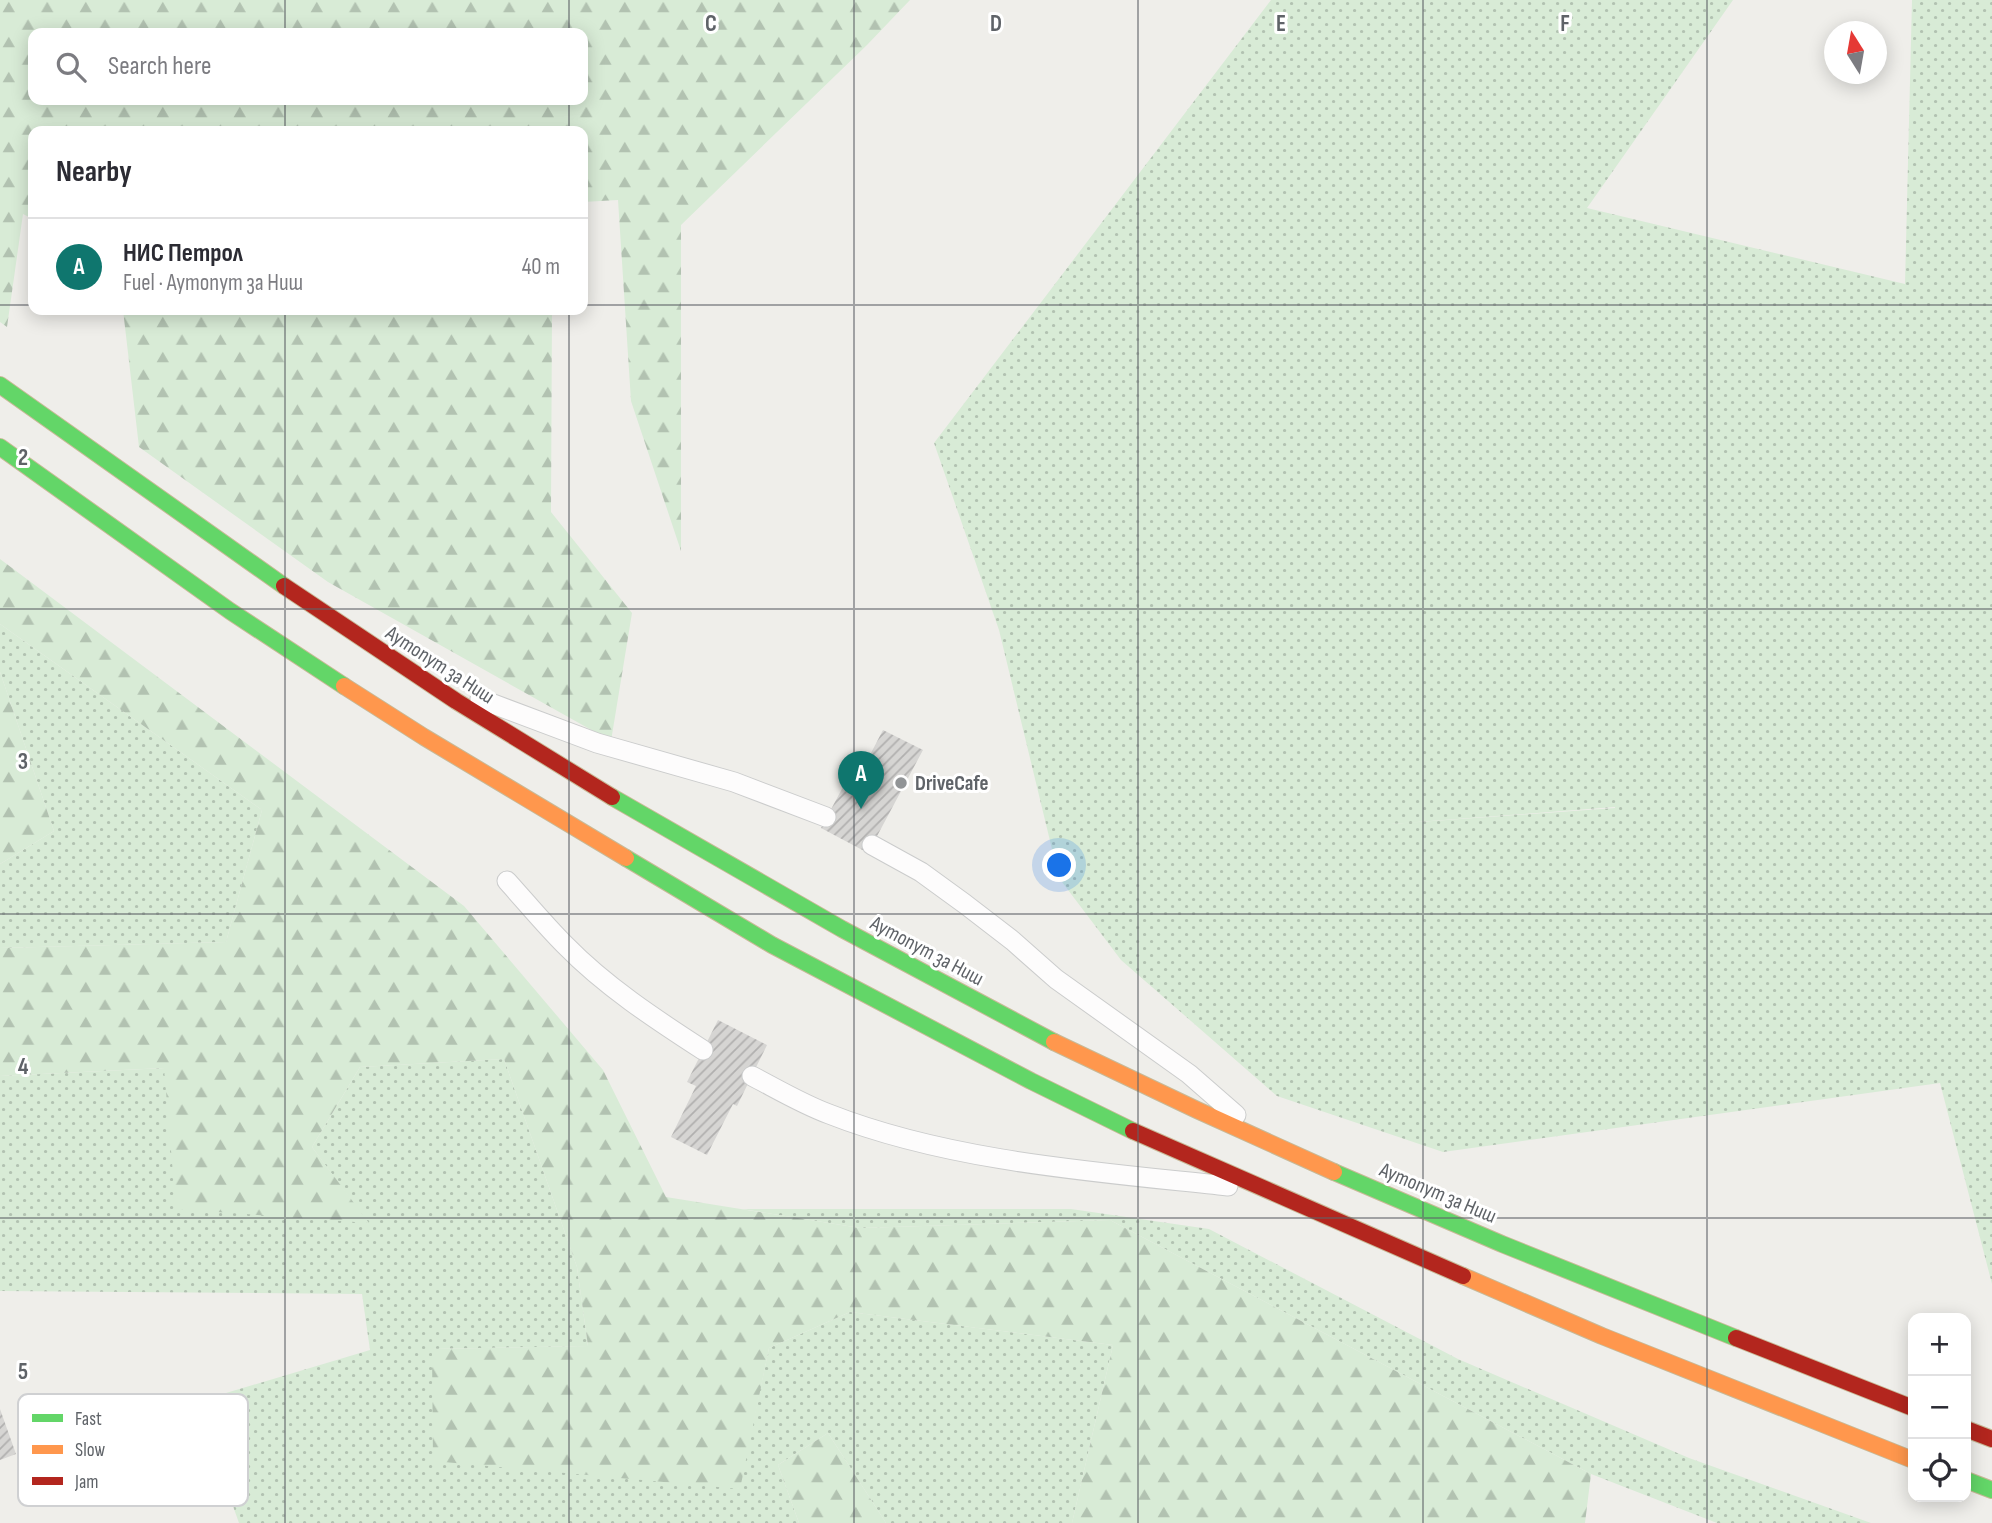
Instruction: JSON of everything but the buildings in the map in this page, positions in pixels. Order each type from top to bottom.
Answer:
[{"type":"highway","name":"Аутопут за Ниш","points":[[0,385],[280,584],[418,677],[626,807],[862,941],[1093,1061],[1252,1136],[1614,1291],[1908,1406]]},
{"type":"highway","points":[[0,447],[230,611],[331,678],[424,737],[772,945],[1125,1128],[1602,1336],[1908,1458]]},
{"type":"highway","points":[[1971,1431],[1992,1439]]},
{"type":"highway","points":[[1971,1482],[1992,1490]]},
{"type":"lane","points":[[418,677],[597,743],[734,782],[826,817]]},
{"type":"lane","points":[[872,845],[932,880],[1013,941],[1056,979],[1189,1074],[1246,1124],[1252,1136]]},
{"type":"lane","points":[[507,880],[566,946],[585,963],[659,1022],[703,1050]]},
{"type":"lane","points":[[752,1076],[827,1114],[896,1137],[968,1153],[1076,1170],[1263,1190]]},
{"type":"green space","points":[[0,0],[910,0],[681,225],[681,551],[631,401],[618,200],[588,202],[588,126],[28,126],[28,216],[23,214],[7,327],[0,322]]},
{"type":"green space","points":[[1271,0],[1733,0],[1587,208],[1905,284],[1912,0],[1992,0],[1992,1284],[1940,1083],[1443,1152],[1277,1096],[1121,960],[1059,878],[999,630],[934,443]],"holes":[[[1615,807],[1615,808],[1391,824]]]},
{"type":"green space","points":[[124,315],[552,315],[551,512],[632,613],[611,741],[328,582],[139,447]]},
{"type":"green space","points":[[0,559],[464,906],[603,1070],[666,1197],[860,1228],[1110,1220],[1591,1474],[1585,1523],[1072,1523],[1113,1345],[850,1312],[769,1348],[740,1489],[433,1461],[432,1349],[588,1346],[577,1267],[504,1059],[360,1067],[312,1147],[369,1223],[176,1209],[164,1068],[0,1076],[0,948],[226,942],[262,810],[0,624]]},
{"type":"green space","points":[[0,624],[262,810],[226,942],[0,948],[0,864],[54,831],[0,672]]},
{"type":"green space","points":[[0,672],[54,831],[0,864]]},
{"type":"green space","points":[[504,1059],[577,1267],[588,1346],[432,1349],[739,1489],[769,1348],[850,1312],[1113,1345],[1072,1523],[886,1523],[828,1433],[778,1465],[799,1523],[239,1523],[233,1506],[248,1506],[248,1394],[223,1394],[370,1350],[362,1294],[0,1291],[0,1076],[165,1068],[368,1223],[312,1147],[360,1067]]},
{"type":"green space","points":[[742,1209],[1071,1209],[1209,1229],[1458,1359],[1689,1458],[1871,1523],[1717,1523],[1591,1474],[1110,1220],[860,1228]]},
{"type":"green space","points":[[828,1433],[886,1523],[799,1523],[778,1465]]},
{"type":"traffic: fast","points":[[0,385],[284,586]]},
{"type":"traffic: fast","points":[[0,447],[230,611],[344,686]]},
{"type":"traffic: fast","points":[[612,797],[842,929],[1054,1042]]},
{"type":"traffic: fast","points":[[626,858],[772,945],[1031,1081],[1133,1131]]},
{"type":"traffic: fast","points":[[1334,1172],[1502,1244],[1736,1338]]},
{"type":"traffic: fast","points":[[1971,1482],[1992,1490]]},
{"type":"traffic: slow","points":[[344,686],[626,858]]},
{"type":"traffic: slow","points":[[1054,1042],[1334,1172]]},
{"type":"traffic: slow","points":[[1463,1276],[1602,1336],[1908,1458]]},
{"type":"traffic: jam","points":[[284,586],[456,701],[612,797]]},
{"type":"traffic: jam","points":[[1133,1131],[1463,1276]]},
{"type":"traffic: jam","points":[[1736,1338],[1908,1406]]},
{"type":"traffic: jam","points":[[1971,1431],[1992,1439]]},
{"type":"place","name":"DriveCafe","points":[[901,783]]},
{"type":"place","name":"НИС Петрол","points":[[861,809]]}]
